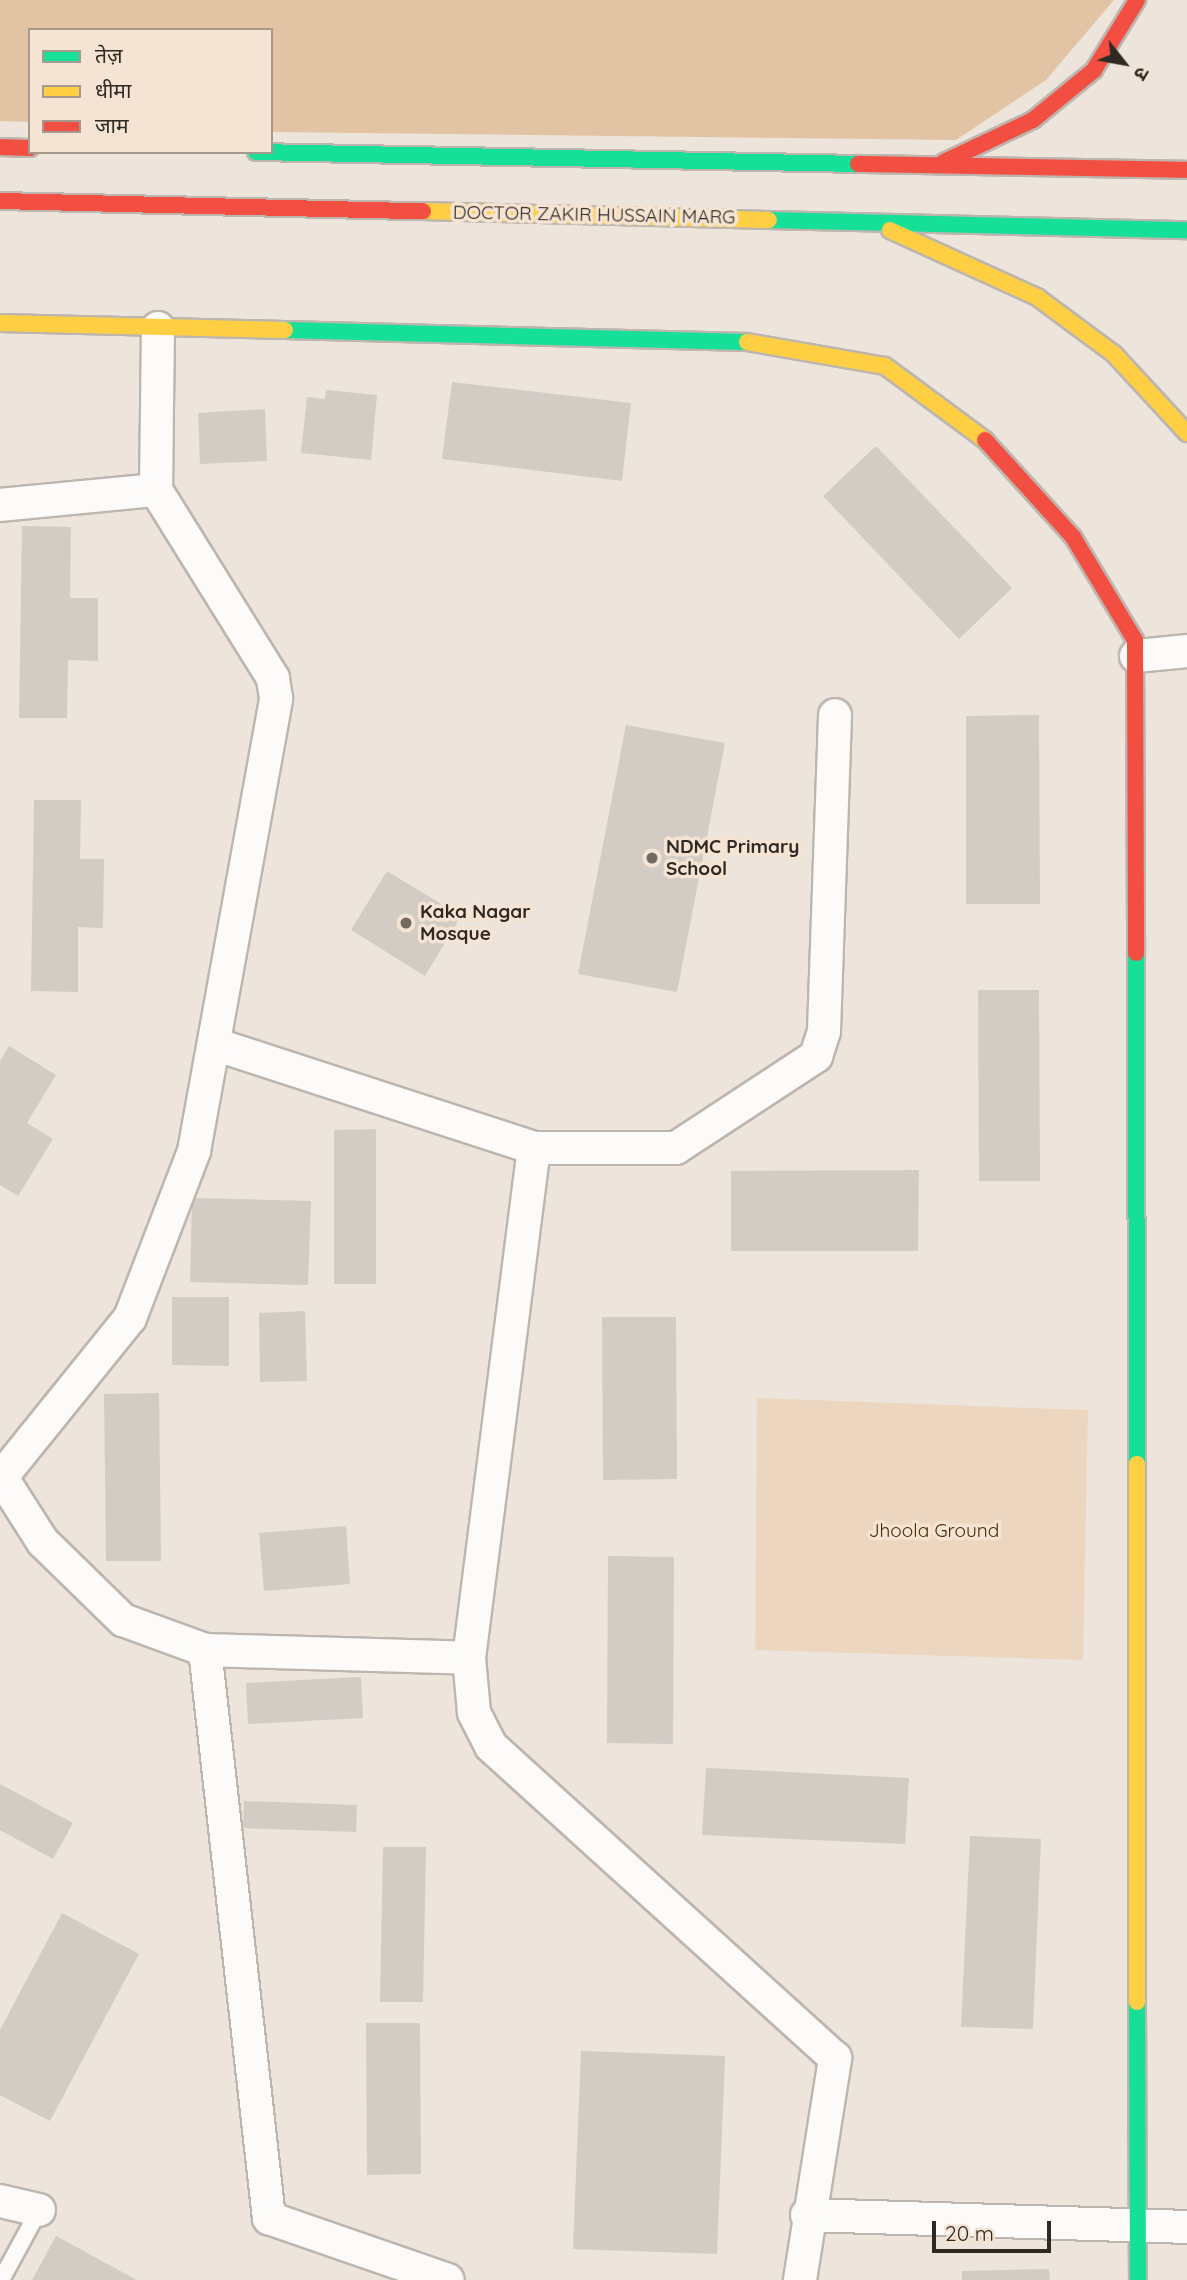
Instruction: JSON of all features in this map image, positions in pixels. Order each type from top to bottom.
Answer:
[{"type":"street","points":[[936,166],[1033,120],[1094,70],[1137,0]]},
{"type":"street","points":[[0,147],[28,148]]},
{"type":"street","points":[[273,152],[1187,170]]},
{"type":"street","points":[[976,225],[979,166]]},
{"type":"street","name":"DOCTOR ZAKIR HUSSAIN MARG","points":[[0,201],[1187,230]]},
{"type":"street","points":[[872,222],[1037,297],[1114,354],[1187,433]]},
{"type":"street","points":[[0,323],[775,343],[885,366],[985,440],[1073,537],[1135,640],[1138,2280]]},
{"type":"street","points":[[158,328],[156,491],[273,678],[276,698],[194,1151],[130,1318],[1,1479],[43,1542],[123,1620],[205,1650],[469,1658]]},
{"type":"street","points":[[0,505],[156,491]]},
{"type":"street","points":[[1136,656],[1187,651]]},
{"type":"street","points":[[214,1044],[534,1149],[676,1148],[816,1056],[824,1031],[835,715]]},
{"type":"street","points":[[534,1149],[469,1658],[474,1712],[491,1746],[830,2048],[837,2068],[807,2215],[800,2280]]},
{"type":"street","points":[[205,1650],[269,2218],[448,2280]]},
{"type":"street","points":[[0,2200],[39,2210]]},
{"type":"street","points":[[807,2215],[1187,2227]]},
{"type":"lane","points":[[1,2280],[39,2210]]},
{"type":"green space","name":"Jhoola Ground","points":[[757,1398],[1088,1410],[1083,1660],[755,1650]]},
{"type":"shaded area","points":[[0,0],[1114,0],[1046,80],[956,140],[273,132],[273,28],[28,28],[28,122],[0,121]]},
{"type":"building","points":[[452,382],[631,403],[622,481],[442,459]]},
{"type":"building","points":[[326,390],[377,395],[371,460],[301,453],[307,397],[325,399]]},
{"type":"building","points":[[265,409],[267,461],[200,464],[198,413]]},
{"type":"building","points":[[876,446],[1012,588],[959,639],[823,496]]},
{"type":"building","points":[[22,526],[71,527],[70,598],[98,598],[98,661],[68,660],[67,718],[19,718]]},
{"type":"building","points":[[1039,715],[1040,904],[966,904],[966,716]]},
{"type":"building","name":"NDMC Primary School","points":[[626,725],[725,743],[677,992],[578,974]]},
{"type":"building","points":[[34,800],[81,800],[80,859],[104,859],[103,928],[78,927],[78,992],[31,991]]},
{"type":"building","name":"Kaka Nagar Mosque","points":[[387,871],[461,916],[425,976],[351,930]]},
{"type":"building","points":[[978,990],[1039,990],[1040,1181],[979,1181]]},
{"type":"building","points":[[9,1046],[56,1075],[27,1123],[53,1139],[18,1196],[0,1185],[0,1061]]},
{"type":"building","points":[[376,1129],[376,1284],[334,1284],[334,1130]]},
{"type":"building","points":[[919,1170],[918,1251],[731,1251],[731,1171]]},
{"type":"building","points":[[192,1198],[311,1201],[308,1285],[190,1282]]},
{"type":"building","points":[[172,1297],[229,1297],[229,1366],[172,1365]]},
{"type":"building","points":[[305,1311],[307,1381],[260,1382],[259,1313]]},
{"type":"building","points":[[602,1317],[676,1317],[677,1479],[603,1480]]},
{"type":"building","points":[[159,1393],[161,1561],[106,1561],[104,1394]]},
{"type":"building","points":[[346,1526],[350,1584],[264,1591],[259,1533]]},
{"type":"building","points":[[608,1556],[674,1557],[673,1744],[607,1743]]},
{"type":"building","points":[[361,1677],[363,1718],[248,1724],[246,1683]]},
{"type":"building","points":[[706,1768],[909,1778],[905,1844],[702,1835]]},
{"type":"building","points":[[0,1784],[73,1823],[53,1859],[0,1830]]},
{"type":"building","points":[[244,1801],[357,1805],[356,1832],[243,1828]]},
{"type":"building","points":[[970,1836],[1041,1839],[1033,2029],[961,2027]]},
{"type":"building","points":[[383,1847],[426,1847],[423,2002],[380,2002]]},
{"type":"building","points":[[62,1913],[139,1954],[50,2121],[0,2095],[0,2030]]},
{"type":"building","points":[[366,2023],[420,2023],[421,2174],[367,2175]]},
{"type":"building","points":[[581,2051],[725,2056],[717,2254],[573,2249]]},
{"type":"building","points":[[56,2236],[137,2280],[32,2280]]},
{"type":"building","points":[[1049,2269],[1050,2280],[962,2280],[962,2271]]},
{"type":"traffic: fast","points":[[273,152],[858,164]]},
{"type":"traffic: fast","points":[[769,220],[1187,230]]},
{"type":"traffic: fast","points":[[285,330],[747,342]]},
{"type":"traffic: fast","points":[[1136,953],[1137,1464]]},
{"type":"traffic: fast","points":[[1137,2002],[1138,2280]]},
{"type":"traffic: slow","points":[[423,211],[769,220]]},
{"type":"traffic: slow","points":[[890,230],[1037,297],[1114,354],[1187,433]]},
{"type":"traffic: slow","points":[[0,323],[285,330]]},
{"type":"traffic: slow","points":[[747,342],[885,366],[985,440]]},
{"type":"traffic: slow","points":[[1137,1464],[1137,2002]]},
{"type":"traffic: jam","points":[[944,162],[1033,120],[1094,70],[1137,0]]},
{"type":"traffic: jam","points":[[0,147],[28,148]]},
{"type":"traffic: jam","points":[[858,164],[1187,170]]},
{"type":"traffic: jam","points":[[0,201],[423,211]]},
{"type":"traffic: jam","points":[[985,440],[1073,537],[1135,640],[1136,953]]},
{"type":"place","name":"NDMC Primary School","points":[[652,858]]},
{"type":"place","name":"Kaka Nagar Mosque","points":[[406,923]]}]
